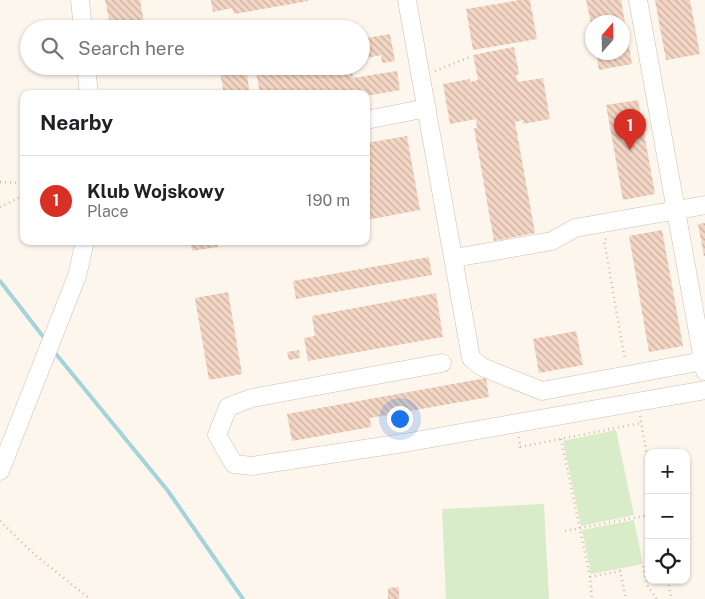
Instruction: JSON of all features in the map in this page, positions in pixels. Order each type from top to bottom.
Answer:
[{"type":"lane","points":[[80,0],[82,20]]},
{"type":"lane","points":[[407,0],[471,358],[482,367],[542,390],[628,375],[704,367],[638,0]]},
{"type":"lane","points":[[87,75],[89,90]]},
{"type":"lane","points":[[370,119],[427,108]]},
{"type":"lane","points":[[454,258],[552,241],[575,228],[705,205]]},
{"type":"lane","points":[[0,471],[77,276],[84,245]]},
{"type":"lane","points":[[442,362],[252,398],[228,407],[217,435],[234,464],[252,466],[404,443],[705,390]]},
{"type":"path","points":[[420,76],[472,56]]},
{"type":"path","points":[[0,182],[20,183]]},
{"type":"path","points":[[0,207],[20,197]]},
{"type":"path","points":[[608,238],[604,240],[628,375]]},
{"type":"path","points":[[638,402],[646,449]]},
{"type":"path","points":[[517,423],[520,447],[641,423]]},
{"type":"path","points":[[560,439],[590,577],[592,599]]},
{"type":"path","points":[[565,531],[645,515]]},
{"type":"path","points":[[0,521],[34,554],[90,599]]},
{"type":"path","points":[[643,566],[648,587],[658,599]]},
{"type":"path","points":[[590,577],[620,570],[626,599]]},
{"type":"path","points":[[669,584],[671,599]]},
{"type":"green space","points":[[616,430],[634,515],[581,526],[563,441]]},
{"type":"green space","points":[[544,504],[549,599],[446,599],[442,509]]},
{"type":"green space","points":[[634,520],[643,564],[591,574],[582,530]]},
{"type":"building","points":[[105,0],[140,0],[143,20],[109,20]]},
{"type":"building","points":[[211,0],[308,1],[234,14],[232,8],[213,12]]},
{"type":"building","points":[[530,0],[537,39],[473,50],[466,9]]},
{"type":"building","points":[[586,0],[621,0],[624,15],[589,15]]},
{"type":"building","points":[[655,0],[690,0],[700,54],[666,60]]},
{"type":"building","points":[[390,34],[395,61],[382,63],[381,55],[370,57],[370,37]]},
{"type":"building","points":[[514,47],[519,74],[516,75],[518,82],[543,78],[550,119],[523,124],[523,120],[515,122],[535,233],[494,241],[474,128],[477,128],[476,119],[450,124],[443,84],[470,79],[470,82],[478,80],[473,55]]},
{"type":"building","points":[[630,52],[632,64],[599,70],[597,60],[630,60]]},
{"type":"building","points":[[397,71],[400,90],[370,95],[370,90],[259,90],[257,75],[352,75],[353,78]]},
{"type":"building","points":[[221,75],[247,75],[249,90],[223,90]]},
{"type":"building","points":[[638,100],[655,194],[623,200],[606,105]]},
{"type":"building","points":[[407,136],[420,210],[370,219],[370,142]]},
{"type":"building","points":[[705,223],[705,256],[704,256],[698,224]]},
{"type":"building","points":[[662,230],[683,346],[649,352],[629,236]]},
{"type":"building","points":[[191,245],[218,245],[218,247],[192,251]]},
{"type":"building","points":[[429,257],[432,275],[296,299],[293,281]]},
{"type":"building","points":[[228,292],[242,374],[209,380],[195,298]]},
{"type":"building","points":[[436,293],[443,337],[308,361],[304,338],[315,336],[312,316]]},
{"type":"building","points":[[576,331],[583,365],[539,373],[533,339]]},
{"type":"building","points":[[299,350],[300,358],[289,360],[287,352]]},
{"type":"building","points":[[486,378],[489,397],[370,418],[371,427],[292,441],[287,414]]},
{"type":"building","points":[[399,587],[399,599],[388,599],[388,588]]},
{"type":"waterway","points":[[0,281],[45,339]]},
{"type":"waterway","points":[[56,354],[168,491],[243,599]]},
{"type":"place","name":"Klub Wojskowy","points":[[630,150]]}]
